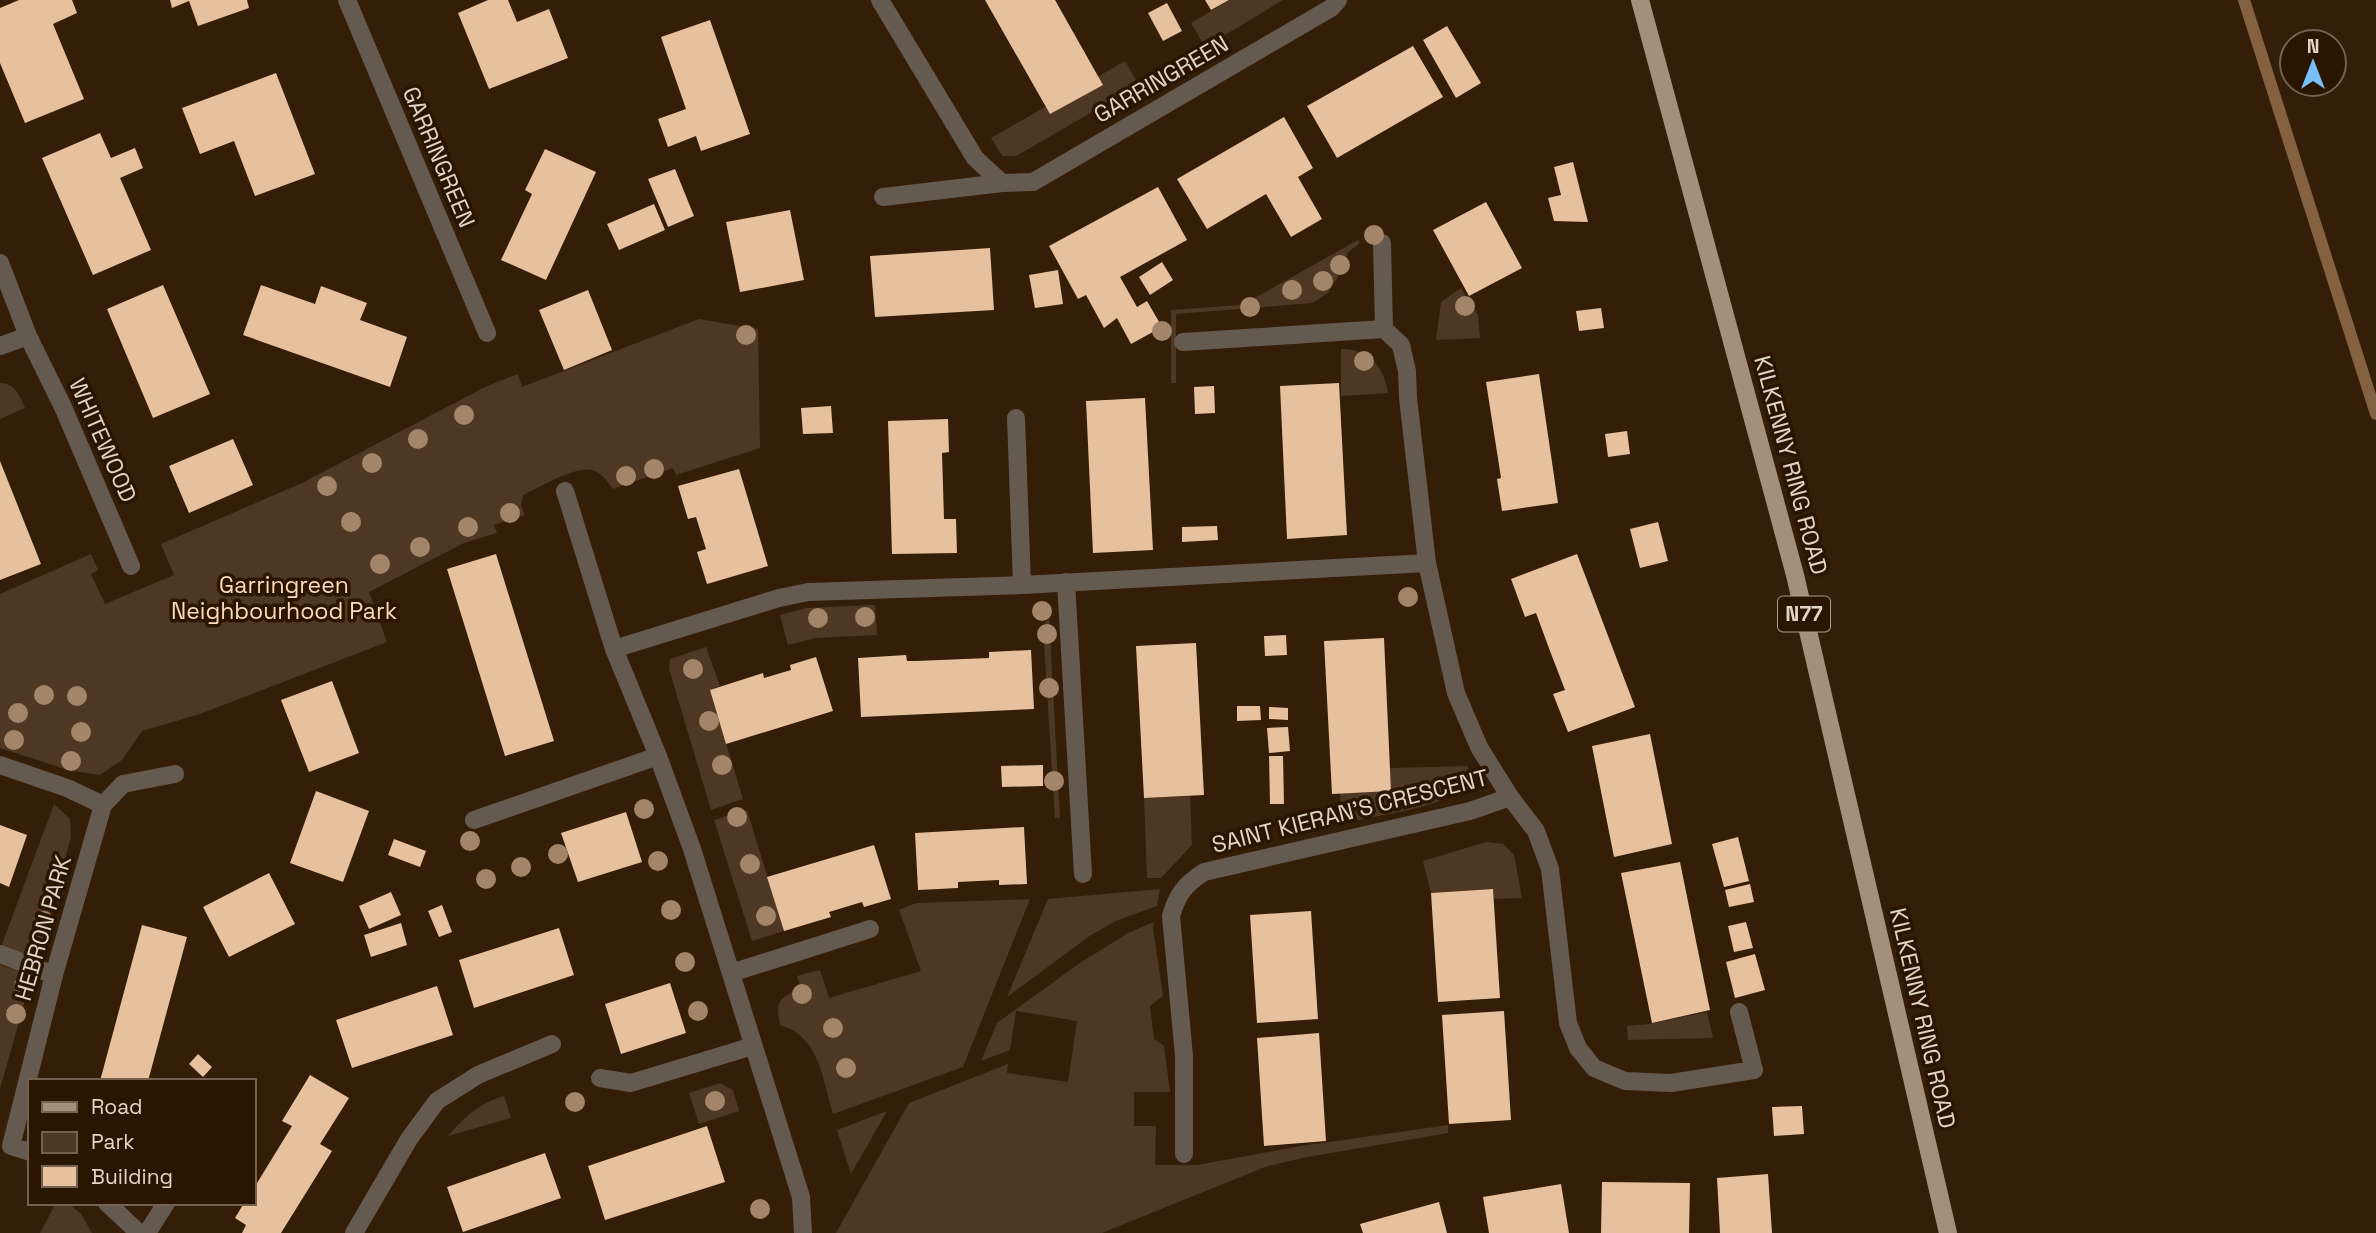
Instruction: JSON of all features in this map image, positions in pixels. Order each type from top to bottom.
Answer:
[{"type":"main road","name":"KILKENNY RING ROAD","points":[[1640,0],[1796,575],[1948,1233]]},
{"type":"street","name":"GARRINGREEN","points":[[347,0],[487,333]]},
{"type":"street","points":[[880,0],[975,158],[1002,183]]},
{"type":"street","name":"GARRINGREEN","points":[[883,197],[1033,181],[1256,53],[1331,8],[1338,0]]},
{"type":"street","points":[[1184,342],[1384,329],[1382,243]]},
{"type":"street","name":"WHITEWOOD","points":[[0,263],[27,336],[63,407],[131,566]]},
{"type":"street","name":"SAINT KIERAN'S CRESCENT","points":[[1384,329],[1401,345],[1407,370],[1427,563],[1456,693],[1479,747],[1510,797],[1536,831],[1550,869],[1568,1023],[1578,1048],[1594,1068],[1625,1081],[1671,1083],[1754,1070],[1739,1012]]},
{"type":"street","points":[[0,346],[27,336]]},
{"type":"street","points":[[1016,418],[1023,584]]},
{"type":"street","points":[[565,491],[614,649],[658,756],[692,849],[801,1197],[803,1233]]},
{"type":"street","points":[[614,649],[779,598],[808,592],[1427,563]]},
{"type":"street","points":[[1066,582],[1083,874]]},
{"type":"street","points":[[474,820],[658,756]]},
{"type":"street","points":[[0,765],[67,788],[103,805],[123,784],[175,774]]},
{"type":"street","name":"SAINT KIERAN'S CRESCENT","points":[[1184,1154],[1184,1056],[1171,916],[1177,894],[1204,872],[1470,811],[1510,797]]},
{"type":"street","name":"HEBRON PARK","points":[[28,1151],[6,1145],[103,805]]},
{"type":"street","points":[[731,973],[870,929]]},
{"type":"street","points":[[0,954],[54,975]]},
{"type":"street","points":[[354,1233],[409,1139],[437,1101],[478,1075],[552,1044]]},
{"type":"street","points":[[600,1079],[631,1083],[754,1046]]},
{"type":"street","points":[[109,1205],[139,1233]]},
{"type":"street","points":[[147,1233],[165,1205]]},
{"type":"green space","points":[[1230,0],[1283,0],[1205,47],[1191,23]]},
{"type":"green space","points":[[1125,61],[1139,85],[1016,156],[1002,156],[991,138]]},
{"type":"green space","points":[[1358,240],[1360,243],[1348,252],[1341,272],[1328,293],[1312,303],[1176,314],[1176,383],[1171,383],[1171,310],[1242,305]]},
{"type":"green space","points":[[1461,288],[1478,315],[1480,338],[1436,340],[1441,302]]},
{"type":"green space","name":"Garringreen Neighbourhood Park","points":[[699,319],[758,329],[760,448],[676,475],[673,468],[613,489],[601,475],[592,470],[576,471],[523,495],[521,506],[525,515],[494,525],[497,533],[464,543],[369,592],[387,642],[200,714],[142,731],[122,760],[100,775],[71,771],[0,748],[0,594],[91,554],[98,570],[91,574],[105,604],[174,575],[161,544],[302,483],[487,386],[518,374],[522,387]]},
{"type":"green space","points":[[1341,349],[1360,352],[1374,361],[1383,375],[1388,393],[1341,396]]},
{"type":"green space","points":[[0,383],[13,388],[25,408],[0,419]]},
{"type":"green space","points":[[875,605],[877,635],[816,638],[788,645],[780,615],[806,608]]},
{"type":"green space","points":[[1049,617],[1060,818],[1055,818],[1043,627]]},
{"type":"green space","points":[[706,647],[720,686],[710,690],[743,799],[711,810],[669,669],[670,659]]},
{"type":"green space","points":[[1468,766],[1468,773],[1461,788],[1425,806],[1359,820],[1348,816],[1341,806],[1340,793],[1391,791],[1390,768]]},
{"type":"green space","points":[[1190,796],[1192,845],[1161,878],[1147,878],[1144,798]]},
{"type":"green space","points":[[54,804],[70,819],[71,837],[37,960],[1,947]]},
{"type":"green space","points":[[747,810],[784,931],[752,941],[714,820]]},
{"type":"green space","points":[[1486,842],[1503,844],[1514,855],[1522,898],[1494,899],[1493,889],[1431,893],[1423,861]]},
{"type":"green space","points":[[1160,889],[1157,906],[1118,920],[1091,935],[1007,997],[1048,899]]},
{"type":"green space","points":[[1030,899],[963,1067],[833,1114],[822,1073],[811,1049],[804,1039],[780,1025],[778,1010],[781,1001],[801,988],[797,976],[820,970],[829,998],[921,971],[899,910],[916,903]]},
{"type":"green space","points":[[1154,922],[1163,996],[1150,1006],[1154,1039],[1164,1046],[1170,1092],[1134,1092],[1134,1126],[1156,1126],[1155,1165],[1197,1165],[1301,1146],[1448,1125],[1448,1133],[1265,1167],[1102,1233],[836,1233],[909,1103],[1008,1064],[1007,1073],[1068,1082],[1077,1021],[1016,1011],[1010,1050],[981,1061],[997,1023],[1077,965],[1128,933]]},
{"type":"green space","points":[[0,965],[32,976],[0,1089]]},
{"type":"green space","points":[[1707,1012],[1713,1038],[1628,1040],[1627,1026]]},
{"type":"green space","points":[[720,1083],[733,1090],[739,1111],[699,1124],[689,1093]]},
{"type":"green space","points":[[504,1096],[511,1118],[448,1136],[473,1112]]},
{"type":"green space","points":[[887,1111],[851,1174],[837,1130]]},
{"type":"green space","points":[[55,1205],[70,1205],[81,1214],[92,1233],[40,1233]]},
{"type":"building","points":[[19,0],[72,0],[77,13],[53,24],[84,99],[25,123],[0,63],[0,8]]},
{"type":"building","points":[[170,0],[247,0],[249,8],[198,26],[189,1],[172,8]]},
{"type":"building","points":[[488,0],[508,0],[517,22],[549,9],[568,58],[489,89],[458,13]]},
{"type":"building","points":[[985,0],[1055,0],[1103,85],[1050,114]]},
{"type":"building","points":[[1205,0],[1229,0],[1211,10]]},
{"type":"building","points":[[1167,3],[1182,31],[1163,41],[1148,13]]},
{"type":"building","points":[[710,20],[750,134],[701,151],[696,136],[668,147],[658,119],[686,109],[661,37]]},
{"type":"building","points":[[1447,26],[1481,83],[1456,98],[1423,40]]},
{"type":"building","points":[[1413,46],[1443,97],[1337,158],[1307,106]]},
{"type":"building","points":[[276,73],[315,174],[255,196],[234,141],[200,154],[182,108]]},
{"type":"building","points":[[1284,117],[1313,168],[1298,177],[1322,219],[1291,237],[1266,194],[1207,229],[1177,179]]},
{"type":"building","points":[[100,133],[111,158],[135,148],[143,168],[120,178],[151,250],[93,275],[42,158]]},
{"type":"building","points":[[545,149],[596,172],[546,280],[501,260],[532,194],[525,190]]},
{"type":"building","points":[[1573,162],[1588,222],[1554,221],[1548,198],[1561,195],[1554,167]]},
{"type":"building","points":[[675,169],[694,216],[668,227],[648,179]]},
{"type":"building","points":[[1158,187],[1187,240],[1120,277],[1137,307],[1147,301],[1162,327],[1131,344],[1117,318],[1104,328],[1086,295],[1078,299],[1049,246]]},
{"type":"building","points":[[1486,202],[1522,268],[1469,296],[1433,230]]},
{"type":"building","points":[[654,204],[665,230],[619,250],[607,224]]},
{"type":"building","points":[[790,210],[804,280],[740,292],[726,222]]},
{"type":"building","points":[[990,248],[994,310],[875,317],[870,256]]},
{"type":"building","points":[[1162,262],[1173,280],[1150,295],[1139,277]]},
{"type":"building","points":[[1058,270],[1063,304],[1035,308],[1029,275]]},
{"type":"building","points":[[163,285],[210,394],[153,418],[107,309]]},
{"type":"building","points":[[261,285],[315,304],[321,286],[367,303],[360,320],[407,337],[390,387],[243,335]]},
{"type":"building","points":[[588,290],[612,350],[564,370],[539,310]]},
{"type":"building","points":[[1601,308],[1604,328],[1579,331],[1576,311]]},
{"type":"building","points":[[1539,374],[1558,503],[1502,511],[1497,479],[1501,478],[1486,382]]},
{"type":"building","points":[[1339,383],[1347,535],[1287,539],[1280,386]]},
{"type":"building","points":[[1214,386],[1215,413],[1195,414],[1194,387]]},
{"type":"building","points":[[1145,398],[1153,550],[1093,553],[1086,401]]},
{"type":"building","points":[[831,406],[833,433],[803,434],[801,408]]},
{"type":"building","points":[[948,419],[949,452],[942,453],[944,519],[956,519],[957,553],[892,554],[888,421]]},
{"type":"building","points":[[1627,431],[1630,454],[1608,457],[1605,434]]},
{"type":"building","points":[[233,439],[253,485],[189,513],[169,466]]},
{"type":"building","points":[[0,461],[41,564],[0,580]]},
{"type":"building","points":[[739,469],[768,566],[707,584],[697,552],[706,549],[696,517],[688,519],[678,486]]},
{"type":"building","points":[[1658,522],[1668,561],[1640,568],[1630,529]]},
{"type":"building","points":[[1217,526],[1218,540],[1182,542],[1182,527]]},
{"type":"building","points":[[496,554],[554,741],[505,756],[447,569]]},
{"type":"building","points":[[1577,554],[1635,707],[1568,732],[1553,694],[1565,690],[1536,613],[1525,617],[1511,579]]},
{"type":"building","points":[[1286,635],[1287,655],[1265,656],[1264,636]]},
{"type":"building","points":[[1384,638],[1391,791],[1332,794],[1324,641]]},
{"type":"building","points":[[1196,643],[1204,795],[1144,798],[1136,646]]},
{"type":"building","points":[[1031,650],[1034,709],[861,717],[858,658],[906,655],[907,661],[916,661],[989,658],[989,652]]},
{"type":"building","points":[[816,657],[833,711],[726,744],[710,690],[763,673],[764,678],[791,670],[790,665]]},
{"type":"building","points":[[332,681],[359,753],[309,772],[281,700]]},
{"type":"building","points":[[1237,706],[1260,706],[1261,720],[1237,721]]},
{"type":"building","points":[[1269,707],[1288,708],[1288,720],[1269,719]]},
{"type":"building","points":[[1288,727],[1290,751],[1269,753],[1267,728]]},
{"type":"building","points":[[1650,734],[1672,844],[1614,857],[1592,746]]},
{"type":"building","points":[[1269,756],[1283,756],[1284,804],[1270,804]]},
{"type":"building","points":[[1043,765],[1043,786],[1002,787],[1001,766]]},
{"type":"building","points":[[316,791],[369,811],[343,882],[290,863]]},
{"type":"building","points":[[626,812],[642,862],[578,882],[561,833]]},
{"type":"building","points":[[0,825],[27,835],[9,887],[0,883]]},
{"type":"building","points":[[1024,827],[1027,884],[999,885],[999,880],[958,882],[958,888],[918,890],[915,833]]},
{"type":"building","points":[[1738,837],[1749,881],[1724,887],[1712,844]]},
{"type":"building","points":[[394,839],[426,851],[420,867],[388,855]]},
{"type":"building","points":[[874,845],[891,899],[864,907],[862,902],[829,912],[831,917],[784,931],[767,877]]},
{"type":"building","points":[[1680,862],[1710,1010],[1652,1023],[1621,873]]},
{"type":"building","points":[[269,873],[295,924],[229,957],[203,907]]},
{"type":"building","points":[[1750,884],[1754,902],[1729,907],[1725,890]]},
{"type":"building","points":[[1493,889],[1500,998],[1438,1002],[1431,893]]},
{"type":"building","points":[[391,892],[401,915],[369,929],[359,906]]},
{"type":"building","points":[[442,905],[452,932],[439,937],[428,911]]},
{"type":"building","points":[[1311,911],[1318,1019],[1257,1023],[1250,915]]},
{"type":"building","points":[[1746,922],[1753,948],[1734,952],[1728,926]]},
{"type":"building","points":[[401,923],[407,945],[371,957],[364,935]]},
{"type":"building","points":[[142,925],[187,937],[149,1079],[101,1079]]},
{"type":"building","points":[[559,928],[574,975],[474,1008],[459,960]]},
{"type":"building","points":[[1755,954],[1765,990],[1735,998],[1726,962]]},
{"type":"building","points":[[670,983],[686,1033],[621,1054],[605,1004]]},
{"type":"building","points":[[437,986],[453,1035],[352,1068],[336,1020]]},
{"type":"building","points":[[1504,1011],[1511,1120],[1449,1124],[1442,1015]]},
{"type":"building","points":[[1319,1033],[1326,1141],[1264,1146],[1257,1038]]},
{"type":"building","points":[[198,1054],[212,1067],[203,1077],[189,1064]]},
{"type":"building","points":[[310,1075],[349,1098],[320,1144],[332,1151],[281,1233],[242,1233],[246,1225],[235,1218],[243,1205],[256,1205],[256,1185],[292,1126],[282,1121]]},
{"type":"building","points":[[1802,1106],[1804,1134],[1774,1136],[1772,1107]]},
{"type":"building","points":[[707,1126],[725,1182],[605,1220],[588,1166]]},
{"type":"building","points":[[545,1153],[561,1198],[463,1232],[447,1187]]},
{"type":"building","points":[[1768,1174],[1772,1233],[1720,1233],[1717,1178]]},
{"type":"building","points":[[1602,1182],[1690,1183],[1689,1233],[1601,1233]]},
{"type":"building","points":[[1561,1184],[1569,1233],[1489,1233],[1483,1197]]},
{"type":"building","points":[[1439,1202],[1447,1233],[1363,1233],[1360,1224]]},
{"type":"waterway","points":[[2244,0],[2376,414]]}]
